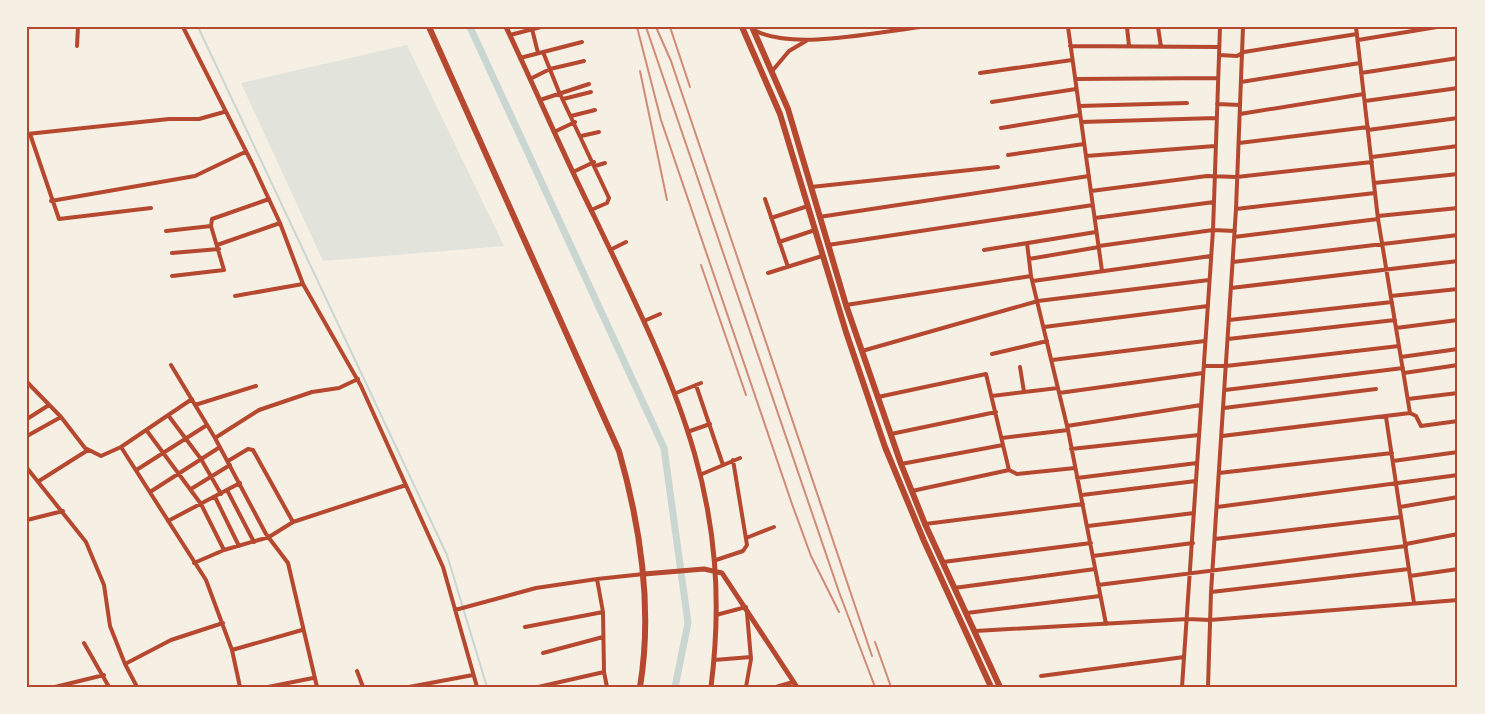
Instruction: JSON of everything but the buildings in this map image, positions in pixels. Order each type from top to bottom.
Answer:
[{"type":"main road","points":[[429,27],[613,434],[630,492],[644,573],[646,623],[640,687]]},
{"type":"main road","points":[[742,27],[780,114],[822,256],[885,447],[924,541],[991,687]]},
{"type":"main road","points":[[752,28],[773,70],[788,109],[846,305],[890,434],[925,524],[1000,687]]},
{"type":"main road","points":[[764,74],[773,70]]},
{"type":"main road","points":[[885,447],[895,445]]},
{"type":"street","points":[[77,46],[78,27]]},
{"type":"street","points":[[183,27],[280,223],[303,284],[358,380],[443,567],[477,687]]},
{"type":"street","points":[[506,27],[644,321],[690,431],[702,474],[717,571],[711,687]]},
{"type":"street","points":[[510,35],[541,27]]},
{"type":"street","points":[[752,28],[782,40],[921,27]]},
{"type":"street","points":[[1068,27],[1102,271]]},
{"type":"street","points":[[1127,27],[1129,46]]},
{"type":"street","points":[[1158,27],[1161,47]]},
{"type":"street","points":[[1182,687],[1213,230],[1220,27]]},
{"type":"street","points":[[1208,687],[1212,571],[1238,177],[1243,27]]},
{"type":"street","points":[[1356,27],[1378,218],[1410,414]]},
{"type":"street","points":[[1219,55],[1237,56],[1242,53],[1437,27]]},
{"type":"street","points":[[532,29],[562,99],[595,164],[609,200],[591,210]]},
{"type":"street","points":[[773,70],[789,51],[810,39]]},
{"type":"street","points":[[520,57],[582,42]]},
{"type":"street","points":[[1070,46],[1219,47]]},
{"type":"street","points":[[1361,73],[1458,58]]},
{"type":"street","points":[[980,73],[1072,60]]},
{"type":"street","points":[[530,79],[550,69],[584,61]]},
{"type":"street","points":[[1241,82],[1360,63]]},
{"type":"street","points":[[1075,80],[1218,78]]},
{"type":"street","points":[[540,100],[589,84]]},
{"type":"street","points":[[1365,101],[1458,87]]},
{"type":"street","points":[[992,102],[1076,89]]},
{"type":"street","points":[[562,99],[591,92]]},
{"type":"street","points":[[1240,114],[1364,94]]},
{"type":"street","points":[[1079,106],[1187,103]]},
{"type":"street","points":[[1216,104],[1240,105]]},
{"type":"street","points":[[571,116],[595,110]]},
{"type":"street","points":[[151,208],[62,219],[56,217],[29,134],[169,118],[199,119],[224,112]]},
{"type":"street","points":[[1001,128],[1080,115]]},
{"type":"street","points":[[1081,122],[1216,118]]},
{"type":"street","points":[[1239,143],[1458,118]]},
{"type":"street","points":[[554,132],[575,122]]},
{"type":"street","points":[[581,136],[598,132]]},
{"type":"street","points":[[1008,155],[1084,144]]},
{"type":"street","points":[[1086,156],[1215,146]]},
{"type":"street","points":[[1090,191],[1215,177],[1238,177],[1372,160],[1458,146]]},
{"type":"street","points":[[51,201],[195,176],[245,152]]},
{"type":"street","points":[[573,172],[605,162]]},
{"type":"street","points":[[811,187],[998,167]]},
{"type":"street","points":[[1374,183],[1458,174]]},
{"type":"street","points":[[819,217],[1089,176]]},
{"type":"street","points":[[1236,208],[1375,193]]},
{"type":"street","points":[[172,276],[222,272],[224,266],[211,226],[215,217],[268,199]]},
{"type":"street","points":[[765,199],[788,267]]},
{"type":"street","points":[[1095,218],[1214,202]]},
{"type":"street","points":[[771,218],[808,206]]},
{"type":"street","points":[[828,245],[1093,206]]},
{"type":"street","points":[[1234,237],[1458,208]]},
{"type":"street","points":[[172,253],[218,247],[280,223]]},
{"type":"street","points":[[166,231],[211,226]]},
{"type":"street","points":[[779,242],[815,230]]},
{"type":"street","points":[[1029,259],[1213,230],[1235,231]]},
{"type":"street","points":[[984,250],[1096,232]]},
{"type":"street","points":[[1233,262],[1458,235]]},
{"type":"street","points":[[610,250],[627,242]]},
{"type":"street","points":[[1027,243],[1032,279],[1082,495],[1106,624]]},
{"type":"street","points":[[768,273],[822,256]]},
{"type":"street","points":[[846,305],[1211,256]]},
{"type":"street","points":[[1231,288],[1458,261]]},
{"type":"street","points":[[861,351],[1038,301],[1209,280]]},
{"type":"street","points":[[235,296],[303,284]]},
{"type":"street","points":[[1391,296],[1458,289]]},
{"type":"street","points":[[1229,320],[1392,302]]},
{"type":"street","points":[[1044,327],[1208,306]]},
{"type":"street","points":[[644,321],[660,314]]},
{"type":"street","points":[[1228,339],[1395,320]]},
{"type":"street","points":[[1396,328],[1458,320]]},
{"type":"street","points":[[992,354],[1047,341]]},
{"type":"street","points":[[1052,360],[1205,341]]},
{"type":"street","points":[[1204,366],[1226,366],[1399,346]]},
{"type":"street","points":[[1401,357],[1458,350]]},
{"type":"street","points":[[171,364],[215,438],[269,537],[284,554],[289,566],[316,687]]},
{"type":"street","points":[[1225,390],[1458,365]]},
{"type":"street","points":[[1020,367],[1024,392]]},
{"type":"street","points":[[992,396],[1203,373]]},
{"type":"street","points":[[877,397],[984,374],[988,377],[1009,470]]},
{"type":"street","points":[[215,438],[259,410],[312,392],[339,388],[358,380]]},
{"type":"street","points":[[27,382],[61,417],[88,450],[101,456],[121,447],[192,399]]},
{"type":"street","points":[[676,393],[699,384],[723,465]]},
{"type":"street","points":[[195,405],[256,386]]},
{"type":"street","points":[[1224,408],[1376,389]]},
{"type":"street","points":[[1408,399],[1458,393]]},
{"type":"street","points":[[27,419],[49,405]]},
{"type":"street","points":[[1002,438],[1201,405]]},
{"type":"street","points":[[890,434],[996,412]]},
{"type":"street","points":[[1222,436],[1410,414],[1416,416],[1421,426],[1458,421]]},
{"type":"street","points":[[168,415],[201,459],[221,494]]},
{"type":"street","points":[[27,436],[61,417]]},
{"type":"street","points":[[1386,417],[1414,603]]},
{"type":"street","points":[[690,431],[710,424]]},
{"type":"street","points":[[138,469],[207,425]]},
{"type":"street","points":[[147,430],[201,504],[224,550]]},
{"type":"street","points":[[1071,449],[1199,435]]},
{"type":"street","points":[[902,464],[1004,445]]},
{"type":"street","points":[[121,447],[138,469],[206,580],[232,650],[240,687]]},
{"type":"street","points":[[150,492],[220,447]]},
{"type":"street","points":[[191,489],[248,449],[253,450],[293,522]]},
{"type":"street","points":[[39,481],[88,450]]},
{"type":"street","points":[[1393,461],[1458,452]]},
{"type":"street","points":[[1219,473],[1392,453]]},
{"type":"street","points":[[702,474],[740,458]]},
{"type":"street","points":[[716,560],[745,549],[746,538],[734,460]]},
{"type":"street","points":[[1077,478],[1197,464]]},
{"type":"street","points":[[912,491],[1009,470],[1017,474],[1075,468]]},
{"type":"street","points":[[28,471],[39,481],[86,542],[100,576],[110,626],[137,687]]},
{"type":"street","points":[[1217,507],[1458,475]]},
{"type":"street","points":[[1082,495],[1196,481]]},
{"type":"street","points":[[168,521],[240,483]]},
{"type":"street","points":[[194,563],[224,550],[269,537],[293,522],[406,485]]},
{"type":"street","points":[[227,490],[254,542]]},
{"type":"street","points":[[215,497],[239,546]]},
{"type":"street","points":[[1400,507],[1458,497]]},
{"type":"street","points":[[925,524],[1083,504]]},
{"type":"street","points":[[27,520],[63,511]]},
{"type":"street","points":[[1088,526],[1194,513]]},
{"type":"street","points":[[1215,539],[1401,517]]},
{"type":"street","points":[[746,538],[774,527]]},
{"type":"street","points":[[1098,585],[1406,545],[1458,534]]},
{"type":"street","points":[[942,562],[1091,543]]},
{"type":"street","points":[[1093,556],[1192,543]]},
{"type":"street","points":[[454,610],[536,588],[644,573],[704,569],[717,571],[727,578],[796,684],[776,687]]},
{"type":"street","points":[[954,588],[1095,569]]},
{"type":"street","points":[[1211,592],[1409,569]]},
{"type":"street","points":[[1410,576],[1458,569]]},
{"type":"street","points":[[597,579],[603,612],[604,672],[607,687]]},
{"type":"street","points":[[966,613],[1100,596]]},
{"type":"street","points":[[974,631],[1188,619],[1210,620],[1458,600]]},
{"type":"street","points":[[716,615],[746,607]]},
{"type":"street","points":[[746,607],[751,657],[746,687]]},
{"type":"street","points":[[525,627],[603,612]]},
{"type":"street","points":[[125,664],[164,643],[223,623]]},
{"type":"street","points":[[232,650],[302,630]]},
{"type":"street","points":[[543,653],[603,638]]},
{"type":"street","points":[[84,643],[109,687]]},
{"type":"street","points":[[714,660],[751,657]]},
{"type":"street","points":[[1041,676],[1184,657]]},
{"type":"street","points":[[357,670],[363,687]]},
{"type":"street","points":[[538,687],[604,672]]},
{"type":"street","points":[[55,687],[104,675]]},
{"type":"street","points":[[409,687],[473,675]]},
{"type":"street","points":[[268,687],[314,678]]},
{"type":"shaded area","points":[[407,45],[504,246],[323,261],[241,83]]},
{"type":"waterway","points":[[198,27],[447,555],[487,687]]},
{"type":"waterway","points":[[470,27],[664,448],[688,623],[675,687]]},
{"type":"railway","points":[[637,27],[661,120],[792,504],[811,556],[839,612]]},
{"type":"railway","points":[[646,27],[839,592],[875,687]]},
{"type":"railway","points":[[656,27],[671,61],[872,656]]},
{"type":"railway","points":[[670,27],[690,87]]},
{"type":"railway","points":[[640,71],[667,200]]},
{"type":"railway","points":[[701,265],[746,395]]},
{"type":"railway","points":[[875,642],[891,687]]}]
